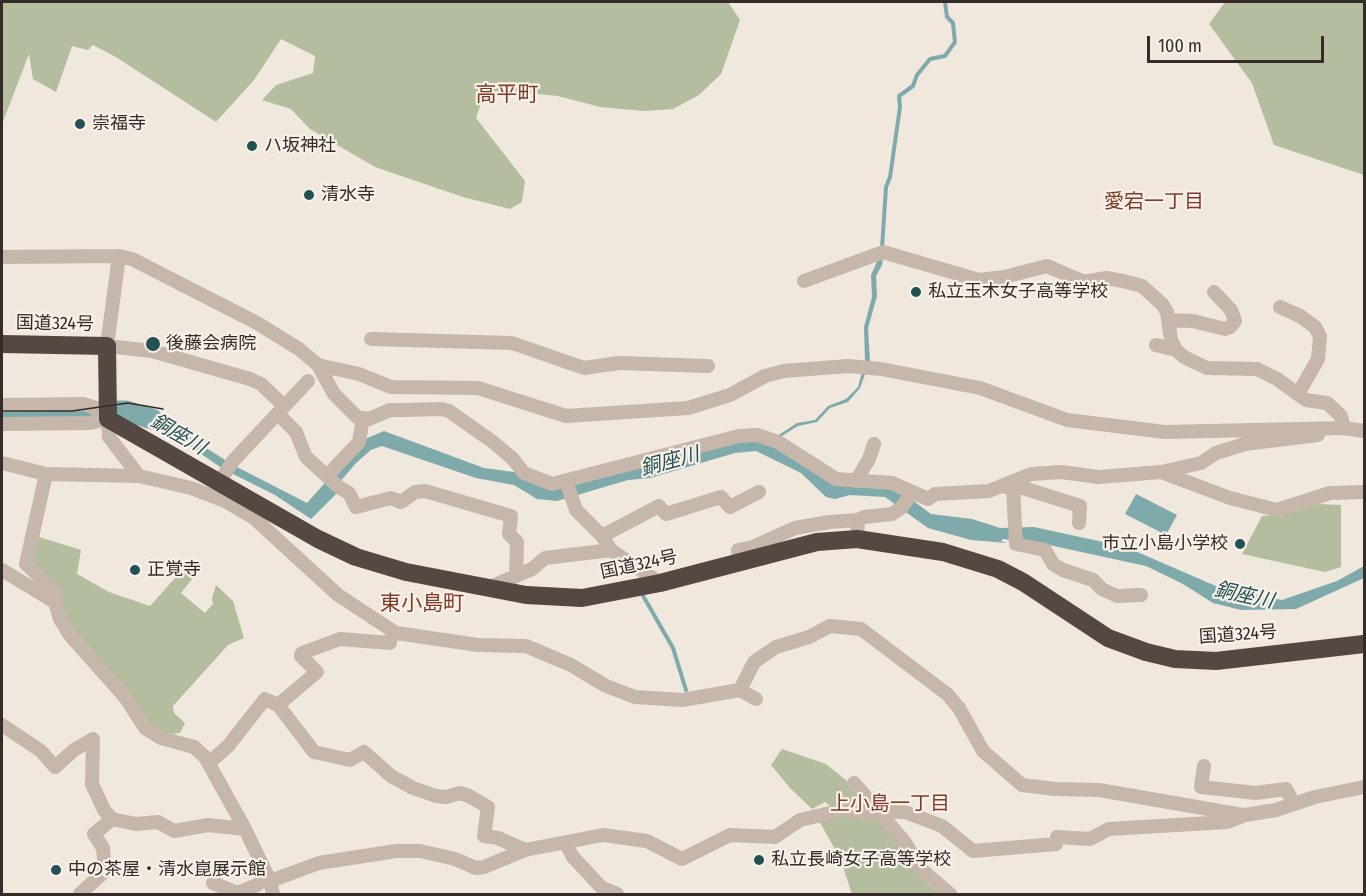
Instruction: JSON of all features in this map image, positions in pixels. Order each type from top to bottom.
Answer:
[{"type":"highway","name":"国道324号","points":[[2,344],[107,346],[108,419],[221,479],[356,557],[406,572],[488,588],[562,598],[582,598],[660,583],[817,542],[857,539],[943,552],[998,569],[1023,582],[1108,638],[1146,652],[1175,659],[1216,661],[1365,644]]},
{"type":"street","points":[[804,281],[883,252],[979,280],[1004,277],[1047,266],[1084,282],[1106,278],[1142,286],[1162,304],[1176,350]]},
{"type":"street","points":[[119,256],[107,346],[163,353],[261,384],[296,432],[306,457],[340,488],[349,493],[356,507],[391,498],[401,502],[415,492],[425,491],[511,516],[509,534],[517,542],[516,575]]},
{"type":"street","points":[[2,257],[119,256],[132,259],[257,323],[299,349],[318,365],[334,394],[357,417],[369,419],[390,410],[441,409],[449,411],[459,415],[493,442],[513,459],[524,473],[552,484],[739,436],[757,435],[778,442],[836,479],[892,483],[928,499],[935,494],[963,494],[1007,487],[1023,488],[1080,506],[1079,523]]},
{"type":"street","points":[[1168,320],[1193,321],[1230,327],[1234,321],[1231,310],[1214,292]]},
{"type":"street","points":[[1280,307],[1300,316],[1315,327],[1320,336],[1318,359],[1298,394]]},
{"type":"street","points":[[371,339],[512,343],[584,368],[619,363],[708,366]]},
{"type":"street","points":[[1156,345],[1176,350],[1196,365],[1207,368],[1257,369],[1277,379],[1306,400],[1327,403],[1341,416],[1344,428]]},
{"type":"street","points":[[318,365],[359,374],[391,387],[478,388],[566,416],[688,408],[730,395],[765,376],[784,371],[848,366],[881,369],[980,388],[1066,420],[1165,432],[1325,428],[1365,430]]},
{"type":"street","points":[[221,479],[233,460],[308,381]]},
{"type":"street","points":[[2,405],[83,404],[93,407],[108,419],[109,437],[139,477]]},
{"type":"street","points":[[328,477],[359,442],[363,418]]},
{"type":"street","points":[[2,424],[90,423],[108,419]]},
{"type":"street","points":[[1007,487],[1031,474],[1061,472],[1099,477],[1161,472],[1201,463],[1216,453],[1245,444],[1317,436],[1325,428]]},
{"type":"street","points":[[856,481],[870,459],[874,444]]},
{"type":"street","points":[[2,463],[46,474],[139,477],[191,488],[225,501],[254,518],[338,595],[396,633],[478,645],[526,646],[571,665],[606,686],[634,698],[682,700],[740,690],[756,699]]},
{"type":"street","points":[[1161,472],[1230,498],[1277,510],[1330,493],[1365,492]]},
{"type":"street","points":[[46,474],[26,564],[55,591],[55,602],[60,619],[70,635],[125,697],[145,728],[161,738],[194,747],[209,763],[246,829],[269,884]]},
{"type":"street","points":[[566,481],[576,510],[602,536],[611,550],[660,583]]},
{"type":"street","points":[[1007,487],[1016,544],[1045,550],[1053,564],[1094,580],[1102,589],[1118,596],[1141,595]]},
{"type":"street","points":[[602,536],[659,506],[666,514],[721,497],[730,507],[759,492]]},
{"type":"street","points":[[741,562],[738,550],[753,547],[795,528],[892,514],[913,492]]},
{"type":"street","points":[[857,539],[858,520]]},
{"type":"street","points":[[488,588],[532,569],[545,558],[581,556],[611,550]]},
{"type":"street","points":[[2,570],[55,602]]},
{"type":"street","points":[[740,690],[754,662],[776,647],[809,637],[830,626],[861,629],[947,694],[959,708],[983,751],[1022,785],[1055,789],[1099,790],[1245,815]]},
{"type":"street","points":[[278,705],[317,672],[301,656],[303,654],[340,639],[390,643],[390,640]]},
{"type":"street","points":[[209,763],[228,746],[265,699],[278,705],[314,752],[350,760],[364,752],[391,776],[413,788],[436,796],[446,797],[460,793],[470,796],[488,807],[484,836],[498,838],[525,850]]},
{"type":"street","points":[[2,725],[41,751],[56,767],[74,750],[93,739],[92,784],[104,810],[112,819],[136,824],[158,822],[174,831],[208,825],[246,829]]},
{"type":"street","points":[[1204,766],[1201,787],[1257,793],[1286,789],[1294,804]]},
{"type":"street","points":[[854,783],[904,841],[922,870],[950,894]]},
{"type":"street","points":[[213,883],[237,893],[257,885],[269,884],[319,863],[366,854],[420,851],[455,859],[476,868],[525,850],[603,835],[638,838],[682,859],[730,835],[775,837],[800,820],[847,809],[867,815],[878,810],[905,812],[942,826],[973,851],[1056,844],[1057,837],[1090,839],[1109,829],[1227,822],[1245,815],[1365,787]]},
{"type":"street","points":[[80,894],[105,872],[103,848],[94,834],[112,819]]},
{"type":"street","points":[[566,843],[573,857],[602,888],[617,894]]},
{"type":"green space","points":[[2,2],[728,2],[740,20],[721,74],[699,95],[673,109],[644,111],[600,107],[558,96],[528,93],[500,96],[482,101],[476,118],[525,181],[522,202],[510,209],[463,197],[375,167],[310,129],[291,109],[262,100],[276,85],[313,73],[315,56],[281,39],[254,80],[216,122],[116,57],[93,45],[88,50],[72,46],[56,92],[33,79],[29,54],[2,124]]},
{"type":"green space","points":[[1225,2],[1364,2],[1364,175],[1274,145],[1252,83],[1209,24]]},
{"type":"green space","points":[[1317,504],[1341,505],[1341,567],[1325,572],[1242,554],[1262,516],[1289,513]]},
{"type":"green space","points":[[36,536],[81,550],[77,574],[109,592],[150,606],[176,577],[183,562],[196,574],[181,593],[205,613],[213,604],[212,598],[216,585],[233,601],[244,638],[228,645],[173,706],[174,713],[185,723],[180,733],[162,735],[146,722],[75,634],[29,563]]},
{"type":"green space","points":[[782,749],[826,764],[847,781],[870,808],[831,807],[825,802],[812,809],[771,765]]},
{"type":"green space","points":[[876,813],[927,884],[941,894],[852,894],[840,858],[819,821],[847,814]]},
{"type":"water","points":[[879,257],[883,257],[882,265],[876,276],[877,296],[868,328],[870,361],[860,388],[848,402],[830,408],[817,422],[798,426],[777,439],[827,478],[896,488],[931,514],[972,519],[1000,528],[1034,527],[1126,547],[1218,587],[1282,600],[1337,581],[1364,566],[1364,578],[1296,609],[1241,610],[1213,603],[1183,584],[1146,566],[1049,545],[1003,539],[1001,541],[1007,543],[971,540],[928,528],[885,497],[850,495],[835,499],[826,497],[801,473],[756,451],[735,453],[650,478],[628,480],[557,501],[537,499],[514,485],[476,478],[382,446],[371,450],[357,462],[339,483],[336,494],[311,519],[275,495],[223,469],[175,436],[126,411],[145,409],[233,465],[307,503],[363,440],[384,431],[484,468],[521,473],[539,483],[736,439],[774,438],[797,423],[815,420],[828,406],[846,399],[858,387],[865,361],[864,327],[872,297],[871,275]]},
{"type":"water","points":[[1136,494],[1177,515],[1166,535],[1125,514]]},
{"type":"waterway","points":[[882,248],[886,187],[890,177],[900,107],[899,96],[913,86],[917,75],[930,59],[945,56],[955,42],[953,23],[947,17],[945,2]]},
{"type":"waterway","name":"銅座川","points":[[2,414],[126,411],[152,419]]},
{"type":"waterway","points":[[642,594],[673,648],[686,690]]},
{"type":"tram line","points":[[2,411],[72,411],[128,403],[163,409]]},
{"type":"place","name":"崇福寺","points":[[80,124]]},
{"type":"place","name":"ハ坂神社","points":[[252,146]]},
{"type":"place","name":"清水寺","points":[[309,195]]},
{"type":"place","name":"私立玉木女子高等学校","points":[[916,292]]},
{"type":"place","name":"後藤会病院","points":[[153,344]]},
{"type":"place","name":"市立小島小学校","points":[[1240,544]]},
{"type":"place","name":"正覚寺","points":[[135,570]]},
{"type":"place","name":"私立長崎女子高等学校","points":[[759,860]]},
{"type":"place","name":"中の茶屋・清水崑展示館","points":[[56,870]]},
{"type":"district","name":"高平町","points":[[507,95]]},
{"type":"district","name":"愛宕一丁目","points":[[1154,202]]},
{"type":"district","name":"東小島町","points":[[422,604]]},
{"type":"district","name":"上小島一丁目","points":[[890,804]]}]
